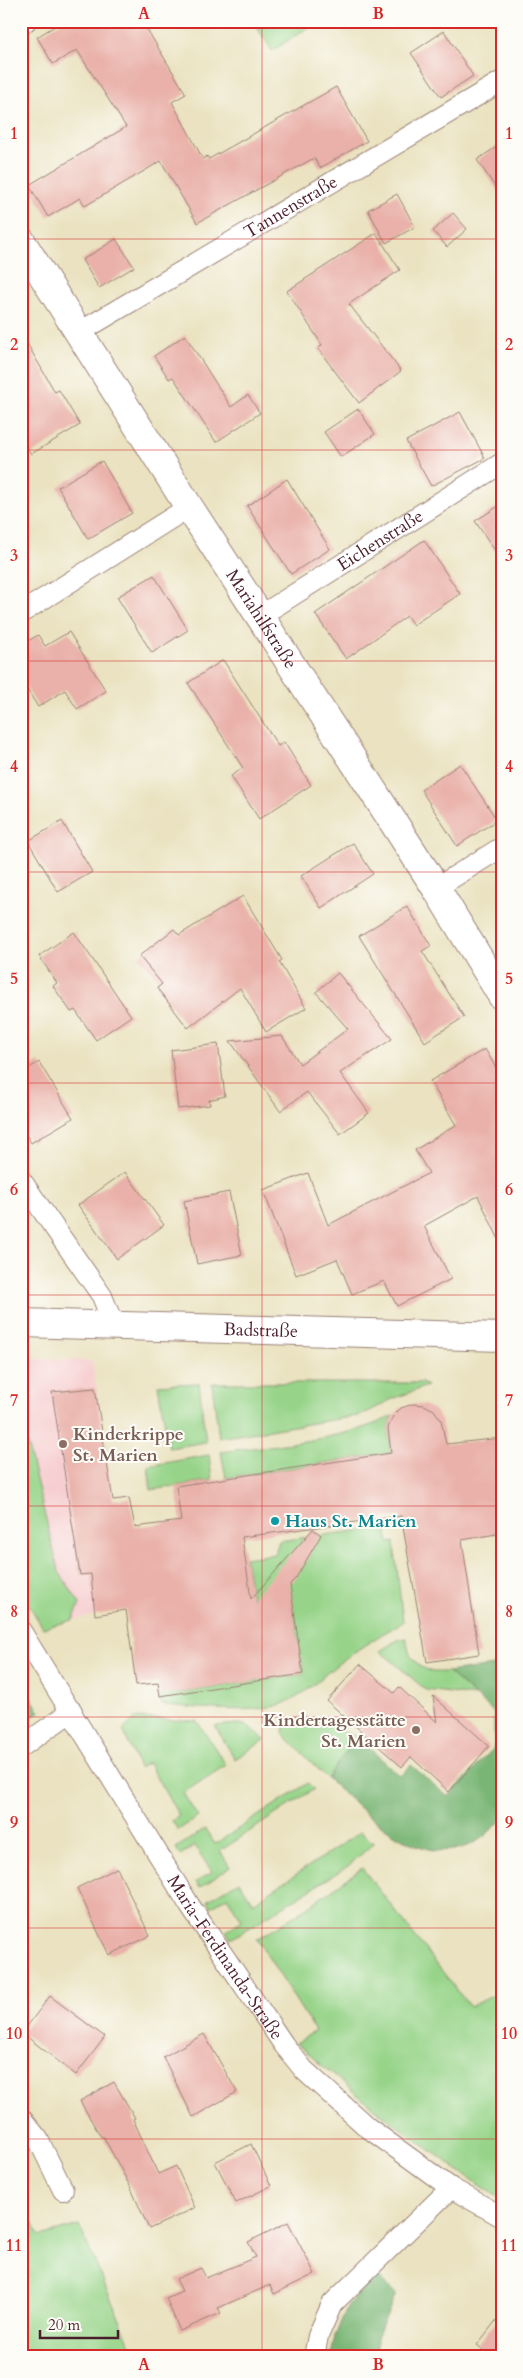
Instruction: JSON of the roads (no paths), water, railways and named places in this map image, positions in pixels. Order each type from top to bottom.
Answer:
[{"type":"street","points":[[21,24],[26,21]]},
{"type":"street","name":"Tannenstraße","points":[[80,332],[502,81]]},
{"type":"street","name":"Mariahilfstraße","points":[[21,240],[189,507],[436,888],[502,996]]},
{"type":"street","name":"Eichenstraße","points":[[260,616],[502,463]]},
{"type":"street","points":[[21,613],[189,507]]},
{"type":"street","points":[[436,888],[502,847]]},
{"type":"street","points":[[21,1180],[102,1296],[114,1326]]},
{"type":"street","name":"Badstraße","points":[[21,1323],[502,1337]]},
{"type":"street","name":"Maria-Ferdinanda-Straße","points":[[21,1631],[72,1711],[190,1906],[284,2045],[304,2070],[368,2127],[451,2188],[502,2217]]},
{"type":"street","points":[[21,1747],[72,1711]]},
{"type":"street","points":[[21,2118],[38,2139],[63,2190]]},
{"type":"street","points":[[314,2357],[318,2336],[332,2304],[451,2188]]},
{"type":"place","name":"Kinderkrippe St. Marien","points":[[63,1444]]},
{"type":"place","name":"Haus St. Marien","points":[[275,1521]]},
{"type":"place","name":"Kindertagesstätte St. Marien","points":[[416,1730]]}]
